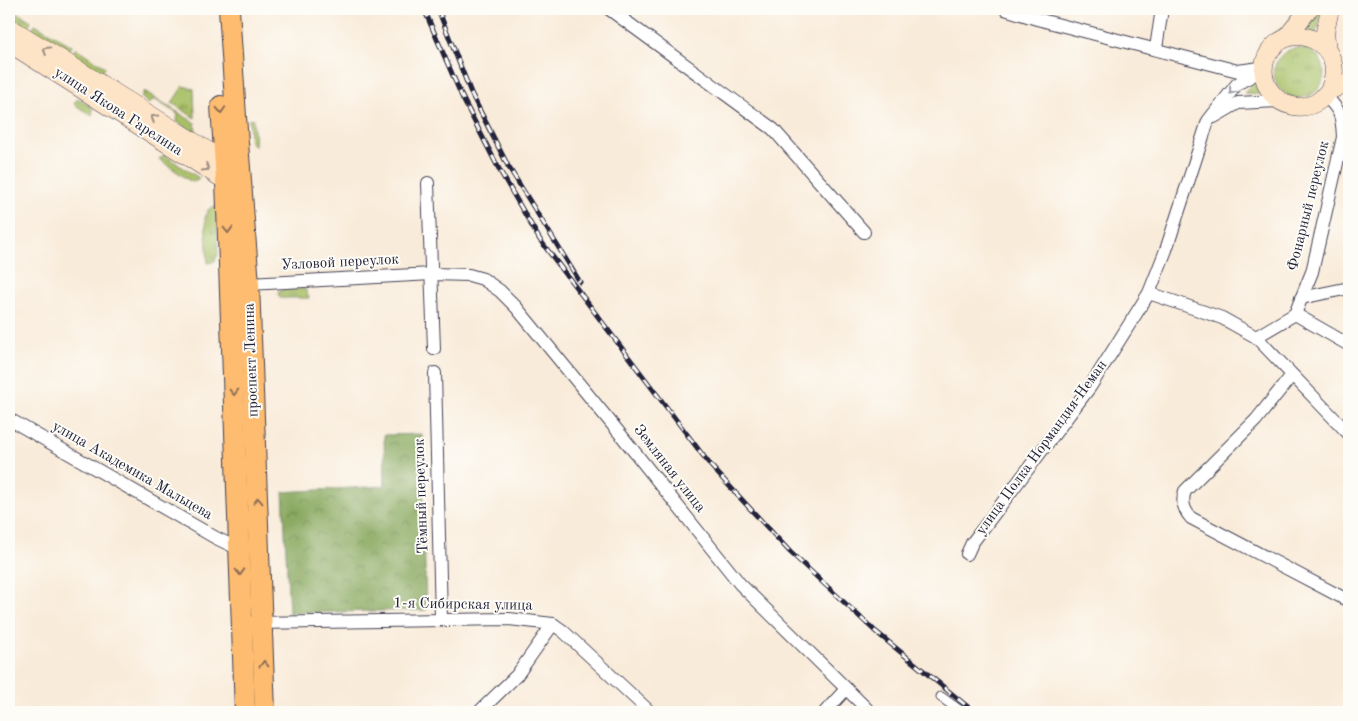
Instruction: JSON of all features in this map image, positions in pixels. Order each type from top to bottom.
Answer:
[{"type":"highway","name":"проспект Ленина","points":[[216,9],[233,174],[249,284],[265,712]]},
{"type":"highway","name":"проспект Ленина","points":[[229,9],[236,117],[233,174],[239,549],[245,712]]},
{"type":"highway","points":[[239,549],[260,551]]},
{"type":"main road","points":[[1309,9],[1286,38],[1278,43],[1266,58],[1264,69],[1268,88],[1280,101],[1290,106],[1311,105],[1320,100],[1332,85],[1334,68],[1328,51],[1325,32],[1330,9]]},
{"type":"main road","name":"улица Якова Гарелина","points":[[9,31],[233,174]]},
{"type":"main road","points":[[1286,38],[1304,36],[1313,39],[1338,58],[1349,62]]},
{"type":"main road","points":[[1327,93],[1349,82]]},
{"type":"street","points":[[609,9],[773,129],[864,232]]},
{"type":"street","points":[[1005,9],[1238,71],[1264,69]]},
{"type":"street","points":[[1156,48],[1162,9]]},
{"type":"street","name":"улица Полка Нормандия-Неман","points":[[967,554],[972,543],[1090,387],[1150,292],[1166,250],[1208,121],[1237,84],[1264,69]]},
{"type":"street","name":"Фонарный переулок","points":[[1295,314],[1312,272],[1343,136],[1342,119],[1338,108],[1327,93]]},
{"type":"street","points":[[1208,121],[1238,103],[1280,101]]},
{"type":"street","points":[[428,183],[434,350]]},
{"type":"street","name":"Узловой переулок","points":[[249,284],[432,274]]},
{"type":"street","name":"Земляная улица","points":[[432,274],[469,275],[483,279],[500,291],[516,307],[621,435],[740,584],[870,712]]},
{"type":"street","points":[[1301,298],[1349,288]]},
{"type":"street","points":[[1150,292],[1222,318],[1256,337],[1349,434]]},
{"type":"street","points":[[1256,337],[1295,314],[1349,345]]},
{"type":"street","name":"Тёмный переулок","points":[[435,372],[441,619]]},
{"type":"street","points":[[1292,375],[1256,420],[1185,491],[1184,507],[1191,518],[1349,601]]},
{"type":"street","name":"улица Академика Мальцева","points":[[9,420],[216,538],[239,549]]},
{"type":"street","name":"1-я Сибирская улица","points":[[242,624],[441,619],[509,619],[553,624],[649,712]]},
{"type":"street","points":[[479,712],[517,675],[553,624]]},
{"type":"street","points":[[825,712],[846,689]]},
{"type":"street","points":[[941,697],[962,712]]},
{"type":"green space","points":[[9,9],[31,21],[27,29],[9,18]]},
{"type":"green space","points":[[1318,9],[1323,9],[1316,33],[1304,29]]},
{"type":"green space","points":[[35,24],[72,46],[68,53],[31,31]]},
{"type":"green space","points":[[76,48],[105,67],[103,71],[97,72],[71,55]]},
{"type":"green space","points":[[1294,48],[1304,48],[1317,55],[1324,68],[1324,78],[1317,91],[1304,98],[1294,98],[1285,94],[1278,87],[1274,78],[1274,68],[1278,59],[1285,52]]},
{"type":"green space","points":[[1256,81],[1261,94],[1244,93]]},
{"type":"green space","points":[[183,86],[194,89],[195,118],[172,103]]},
{"type":"green space","points":[[144,91],[195,123],[196,132],[177,122],[178,114],[154,99],[148,104],[141,97]]},
{"type":"green space","points":[[78,98],[93,109],[92,116],[74,104]]},
{"type":"green space","points":[[253,118],[255,147],[250,141],[249,119]]},
{"type":"green space","points":[[164,155],[199,178],[193,182],[190,181],[159,159]]},
{"type":"green space","points":[[212,207],[217,207],[218,255],[215,261],[208,263],[205,218],[208,210]]},
{"type":"green space","points":[[284,289],[305,289],[309,298],[280,298],[278,293]]},
{"type":"green space","points":[[422,434],[426,610],[289,613],[283,492],[385,486],[384,435]]},
{"type":"railway","points":[[424,9],[463,99],[500,171],[540,240],[711,466],[790,552],[875,631],[974,712]]},
{"type":"railway","points":[[438,9],[471,93],[508,166],[580,282]]},
{"type":"railway","points":[[1334,709],[1341,712]]}]
